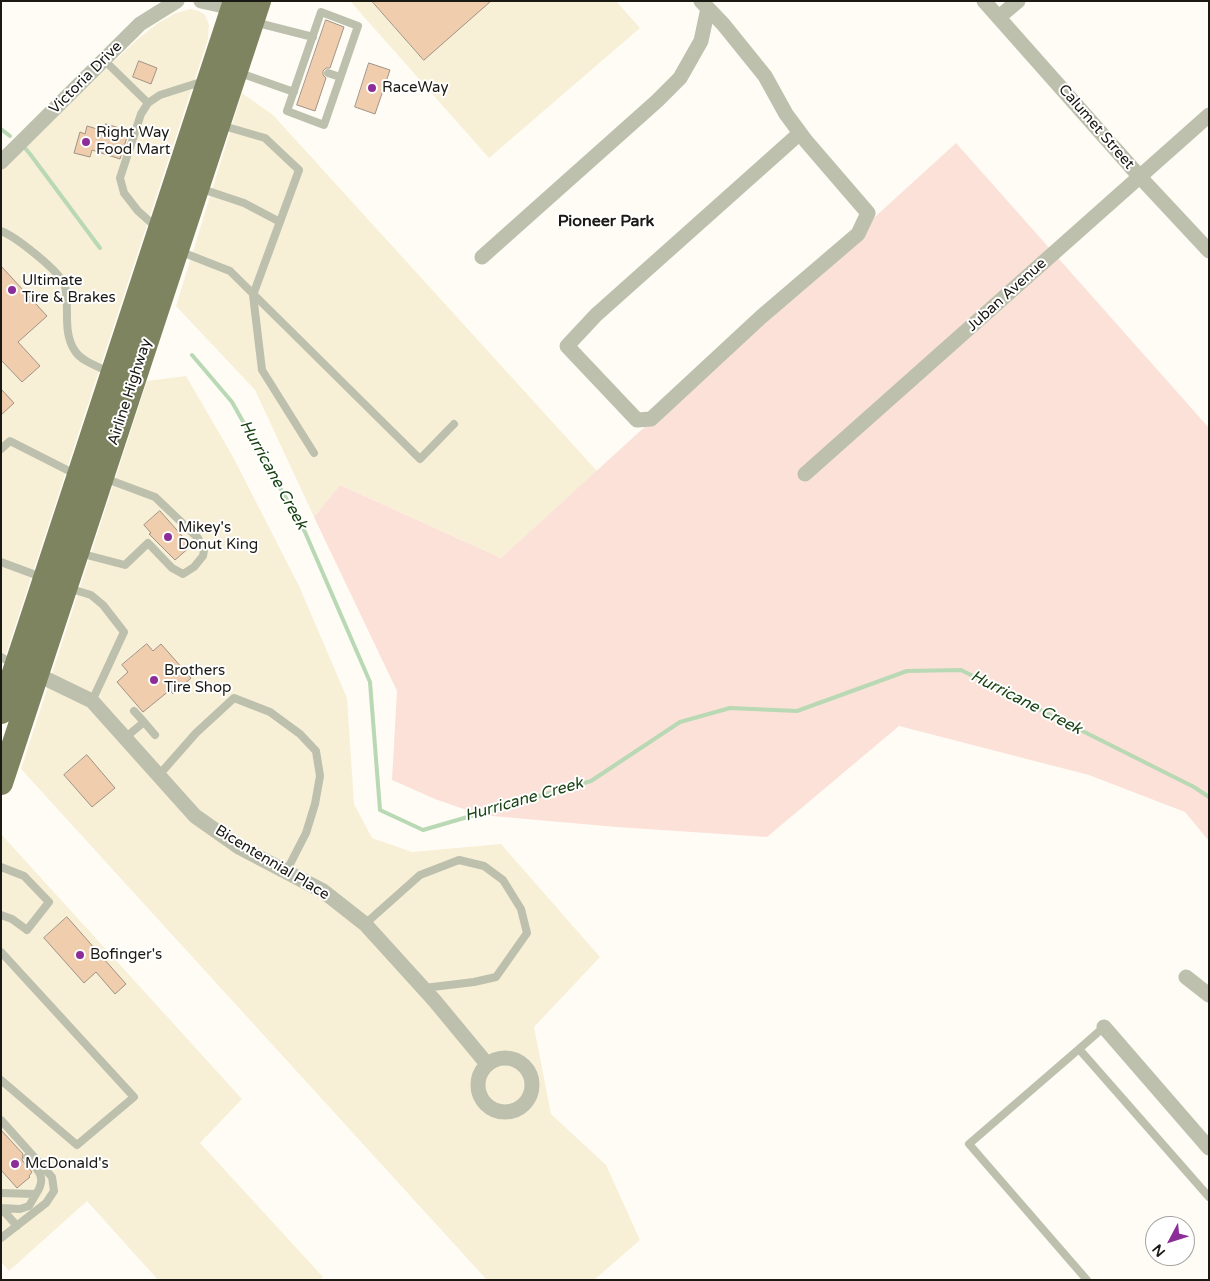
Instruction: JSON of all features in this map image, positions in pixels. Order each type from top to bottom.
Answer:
[{"type":"highway","points":[[234,5],[256,11]]},
{"type":"highway","name":"Airline Highway","points":[[1,712],[18,666],[62,570],[164,241],[210,79],[234,5]]},
{"type":"highway","name":"Airline Highway","points":[[91,477],[113,374],[164,241],[198,187],[256,11]]},
{"type":"highway","name":"Airline Highway","points":[[1,783],[18,666]]},
{"type":"street","name":"Victoria Drive","points":[[1,162],[140,24],[177,1]]},
{"type":"street","points":[[201,1],[234,5]]},
{"type":"street","name":"Calumet Street","points":[[984,1],[1140,177],[1209,251]]},
{"type":"street","points":[[999,18],[1018,1]]},
{"type":"street","points":[[704,4],[723,24],[765,76],[786,114],[800,133],[868,213],[858,234],[761,318],[651,419],[637,420],[567,346],[596,315],[800,133]]},
{"type":"street","points":[[482,257],[657,101],[680,78],[700,41],[704,4]]},
{"type":"street","name":"Juban Avenue","points":[[805,474],[1209,115]]},
{"type":"street","name":"Bicentennial Place","points":[[18,666],[92,701],[195,816],[239,847],[322,891],[366,924],[424,988],[487,1064]]},
{"type":"street","points":[[1186,977],[1209,995]]},
{"type":"street","points":[[1104,1027],[1209,1148]]},
{"type":"lane","points":[[256,11],[313,37]]},
{"type":"lane","points":[[321,12],[358,26],[324,125],[287,111],[307,66],[313,37],[321,12]]},
{"type":"lane","points":[[104,60],[148,103]]},
{"type":"lane","points":[[236,72],[294,92]]},
{"type":"lane","points":[[328,73],[340,78]]},
{"type":"lane","points":[[210,79],[160,95],[148,103],[141,114],[120,178],[124,192],[164,241],[230,271],[420,459],[454,424]]},
{"type":"lane","points":[[219,125],[265,138],[299,170],[253,295],[262,370],[314,453]]},
{"type":"lane","points":[[198,187],[244,203],[280,222]]},
{"type":"lane","points":[[1,231],[43,260],[60,276],[64,285],[68,336],[75,351],[80,357],[113,374]]},
{"type":"lane","points":[[1,449],[10,441],[91,477],[156,497],[198,538],[204,550],[203,556],[194,567],[183,574],[172,568],[148,542],[125,565],[62,570],[1,562]]},
{"type":"lane","points":[[62,570],[103,605],[124,632],[92,701]]},
{"type":"lane","points":[[159,775],[196,733],[234,698],[270,712],[300,734],[316,751],[320,776],[315,804],[306,833],[286,872]]},
{"type":"lane","points":[[134,711],[155,735]]},
{"type":"lane","points":[[126,738],[144,722]]},
{"type":"lane","points":[[366,924],[420,875],[460,860],[484,866],[502,880],[521,909],[527,933],[509,959],[496,977],[474,982],[424,988]]},
{"type":"lane","points":[[1,868],[24,876],[49,902],[27,930],[12,919],[1,915]]},
{"type":"lane","points":[[1,952],[134,1098],[78,1145],[1,1080]]},
{"type":"lane","points":[[1087,1280],[969,1144],[1104,1027]]},
{"type":"lane","points":[[1079,1049],[1209,1196]]},
{"type":"lane","points":[[1,1120],[52,1178],[54,1191],[46,1203],[1,1238]]},
{"type":"lane","points":[[1,1127],[40,1172],[41,1186],[29,1206],[20,1209],[1,1208]]},
{"type":"lane","points":[[1,1193],[36,1194]]},
{"type":"lane","points":[[1,1208],[17,1226]]},
{"type":"shaded area","points":[[350,1],[616,1],[640,28],[489,158]]},
{"type":"shaded area","points":[[190,9],[205,15],[209,25],[208,39],[1,669],[1,166],[138,39],[158,23],[176,13]]},
{"type":"shaded area","points":[[242,93],[273,115],[597,471],[501,558],[340,485],[314,517],[255,390],[176,306]]},
{"type":"shaded area","points":[[956,143],[1209,428],[1209,841],[1185,812],[1089,775],[899,726],[767,837],[617,827],[481,815],[435,799],[392,780],[397,691],[314,517],[340,485],[501,558]]},
{"type":"shaded area","points":[[186,376],[232,455],[299,586],[347,698],[354,804],[372,838],[412,852],[501,844],[600,957],[534,1027],[551,1114],[606,1165],[640,1240],[594,1280],[487,1280],[21,769],[147,381]]},
{"type":"shaded area","points":[[1,834],[242,1099],[200,1143],[323,1277],[319,1280],[158,1280],[87,1201],[9,1271],[1,1262]]},
{"type":"building","points":[[372,1],[491,1],[424,60]]},
{"type":"building","points":[[326,20],[344,27],[330,68],[326,68],[323,71],[323,75],[326,78],[315,111],[297,105]]},
{"type":"building","points":[[139,61],[157,68],[151,84],[133,77]]},
{"type":"building","name":"RaceWay","points":[[369,63],[390,70],[375,114],[355,107]]},
{"type":"building","name":"Right Way Food Mart","points":[[106,124],[129,131],[120,159],[92,150],[90,157],[74,153],[80,132],[85,134],[87,126],[104,131]]},
{"type":"building","points":[[1,266],[47,316],[18,342],[40,366],[22,382],[1,360]]},
{"type":"building","points":[[1,389],[14,403],[1,415]]},
{"type":"building","name":"Mikey's Donut King","points":[[160,511],[191,546],[175,560],[149,534],[151,533],[144,525]]},
{"type":"building","name":"Brothers Tire Shop","points":[[147,644],[153,651],[161,644],[191,678],[173,694],[170,690],[143,712],[117,682],[128,672],[122,665]]},
{"type":"building","points":[[87,755],[115,788],[92,807],[64,775]]},
{"type":"building","name":"Bofinger's","points":[[67,917],[126,984],[115,994],[96,972],[84,983],[44,938]]},
{"type":"building","name":"McDonald's","points":[[1,1130],[23,1154],[22,1160],[32,1172],[30,1177],[17,1188],[1,1170]]},
{"type":"waterway","name":"Hurricane Creek","points":[[1,129],[10,136]]},
{"type":"waterway","name":"Hurricane Creek","points":[[25,148],[100,248]]},
{"type":"waterway","name":"Hurricane Creek","points":[[192,355],[232,402],[305,532],[370,682],[380,810],[423,830],[591,781],[680,722],[730,708],[797,711],[907,671],[961,670],[1194,787],[1209,797]]},
{"type":"place","name":"RaceWay","points":[[372,88]]},
{"type":"place","name":"Right Way Food Mart","points":[[86,142]]},
{"type":"place","name":"Ultimate Tire & Brakes","points":[[12,290]]},
{"type":"place","name":"Mikey's Donut King","points":[[168,537]]},
{"type":"place","name":"Brothers Tire Shop","points":[[154,680]]},
{"type":"place","name":"Bofinger's","points":[[80,955]]},
{"type":"place","name":"McDonald's","points":[[15,1164]]},
{"type":"district","name":"Pioneer Park","points":[[606,222]]}]
